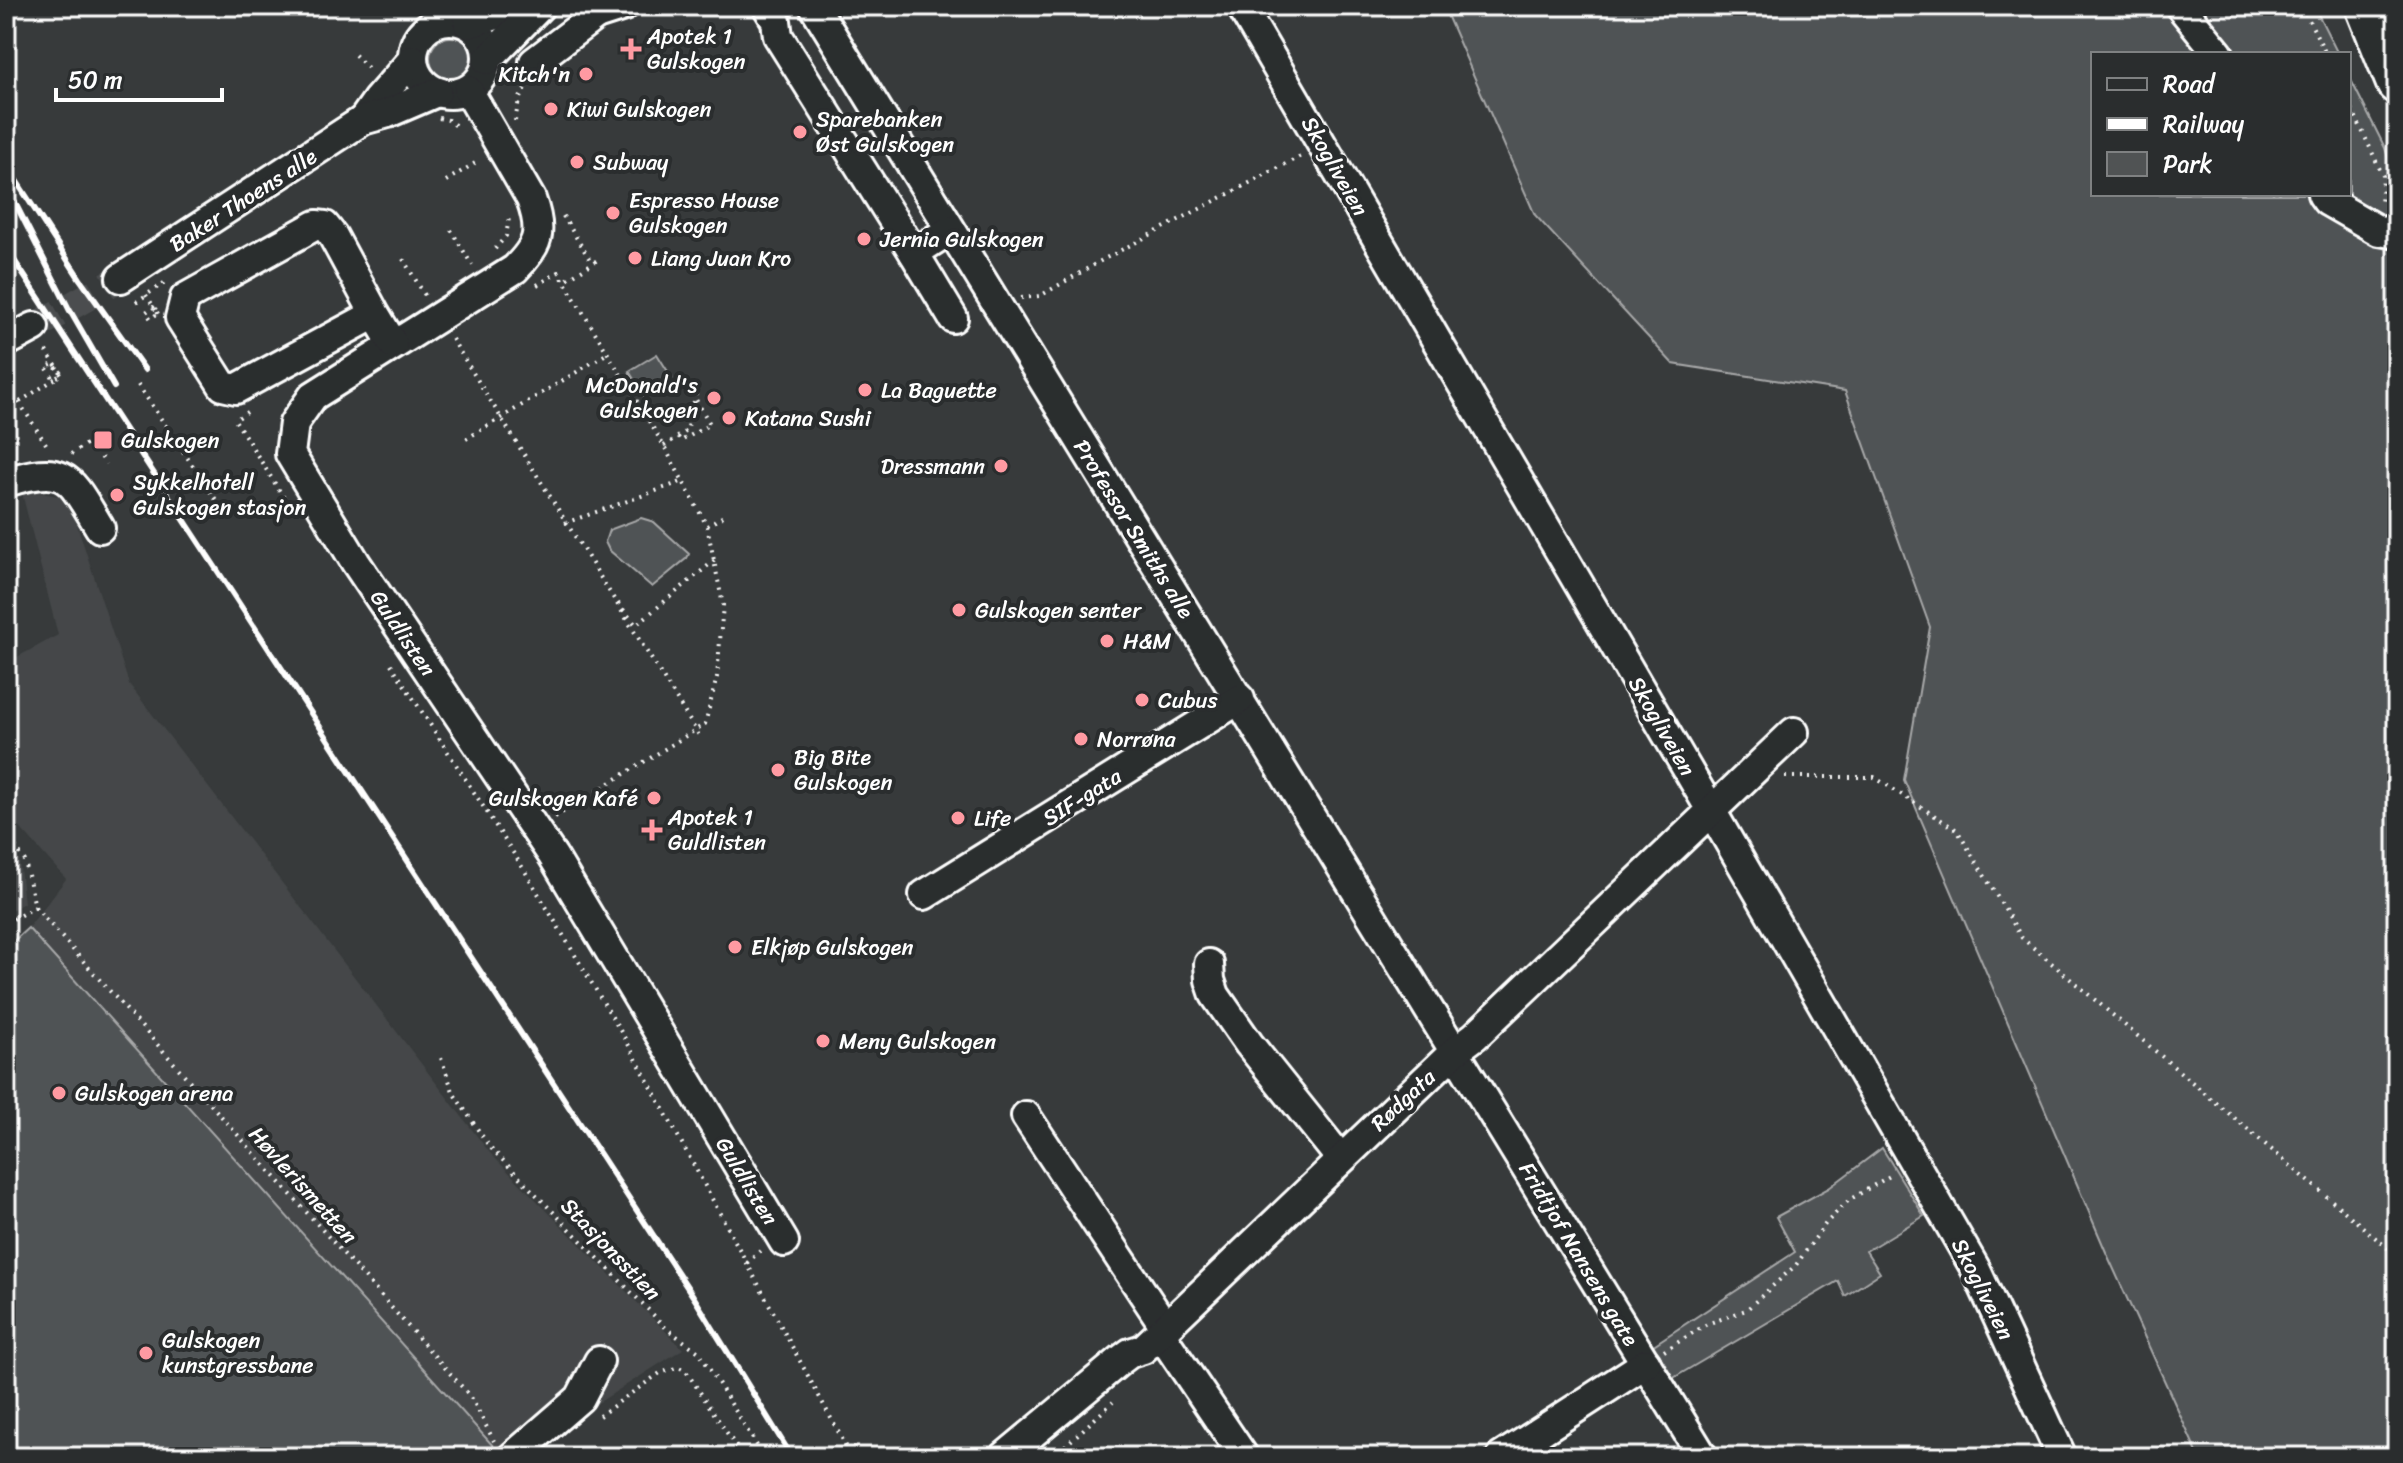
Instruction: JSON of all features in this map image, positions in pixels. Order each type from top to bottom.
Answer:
[{"type":"highway","points":[[2366,6],[2397,83]]},
{"type":"street","points":[[468,24],[483,39],[487,60],[484,72],[468,90],[437,105],[415,70],[413,59],[416,41],[431,14],[468,24],[525,6]]},
{"type":"street","points":[[487,60],[540,6]]},
{"type":"street","points":[[534,62],[594,10],[624,6]]},
{"type":"street","points":[[767,6],[776,21],[778,36],[953,318]]},
{"type":"street","name":"Professor Smiths alle","points":[[814,6],[1455,1051]]},
{"type":"street","name":"Skogliveien","points":[[1241,6],[1975,1268],[2062,1457]]},
{"type":"street","points":[[2180,6],[2217,52]]},
{"type":"street","name":"Baker Thoens alle","points":[[363,120],[413,59]]},
{"type":"street","name":"Guldlisten","points":[[468,90],[531,199],[538,216],[536,243],[515,269],[313,396],[294,423],[290,454],[356,563],[535,830],[784,1242]]},
{"type":"street","name":"Baker Thoens alle","points":[[121,278],[363,120],[437,105]]},
{"type":"street","points":[[2323,196],[2327,201],[2388,233]]},
{"type":"street","points":[[375,314],[236,389],[223,386],[180,318],[185,298],[316,225],[325,226],[393,344]]},
{"type":"street","points":[[914,253],[950,230]]},
{"type":"street","points":[[6,342],[40,339]]},
{"type":"street","points":[[6,482],[42,473],[62,476],[76,490],[100,528]]},
{"type":"street","name":"SIF-gata","points":[[924,895],[1240,699]]},
{"type":"street","name":"Rødgata","points":[[1004,1457],[1122,1359],[1143,1349],[1794,732]]},
{"type":"street","points":[[1209,964],[1215,995],[1249,1044],[1341,1159]]},
{"type":"street","name":"Fridtjof Nansens gate","points":[[1455,1051],[1703,1457]]},
{"type":"street","points":[[1026,1116],[1244,1457]]},
{"type":"street","points":[[504,1451],[580,1398],[599,1361]]},
{"type":"street","points":[[1501,1457],[1646,1363]]},
{"type":"path","points":[[2302,6],[2325,52]]},
{"type":"path","points":[[355,55],[376,76]]},
{"type":"path","points":[[514,129],[519,100],[537,67],[534,62]]},
{"type":"path","points":[[437,105],[468,138]]},
{"type":"path","points":[[2351,106],[2383,176],[2388,233]]},
{"type":"path","points":[[995,303],[1040,296],[1322,144]]},
{"type":"path","points":[[446,181],[482,158]]},
{"type":"path","points":[[451,230],[472,265]]},
{"type":"path","points":[[403,259],[700,737]]},
{"type":"path","points":[[564,281],[599,259]]},
{"type":"path","points":[[531,288],[559,272],[664,446],[707,526],[723,605],[717,677],[705,724],[535,830]]},
{"type":"path","points":[[146,295],[155,313]]},
{"type":"path","points":[[6,409],[62,374],[40,339]]},
{"type":"path","points":[[466,439],[608,353]]},
{"type":"path","points":[[54,364],[63,377],[52,380],[46,367],[54,364]]},
{"type":"path","points":[[138,385],[227,516]]},
{"type":"path","points":[[664,446],[687,431],[695,396],[710,424],[681,441],[678,437]]},
{"type":"path","points":[[19,402],[48,447]]},
{"type":"path","points":[[93,445],[106,464]]},
{"type":"path","points":[[565,523],[684,481]]},
{"type":"path","points":[[707,526],[727,514]]},
{"type":"path","points":[[606,589],[636,625],[715,560]]},
{"type":"path","points":[[1749,777],[1874,777],[1957,830],[2022,938],[2397,1256]]},
{"type":"path","name":"Høvlerismetten","points":[[6,833],[25,861],[35,907],[471,1397],[504,1451]]},
{"type":"path","points":[[6,923],[35,907]]},
{"type":"path","name":"Stasjonsstien","points":[[441,1058],[454,1094],[489,1146],[667,1329],[699,1352],[764,1457]]},
{"type":"path","points":[[1646,1363],[1707,1324],[1746,1310],[1796,1265],[1826,1223],[1849,1200],[1914,1161]]},
{"type":"path","points":[[641,1386],[660,1373],[679,1367],[686,1371],[743,1457]]},
{"type":"shaded area","points":[[21,489],[58,496],[70,503],[129,684],[490,1153],[683,1349],[513,1457],[503,1457],[28,928],[66,879],[6,812],[6,663],[58,635]]},
{"type":"shaded area","points":[[6,844],[19,860],[24,903],[6,913]]},
{"type":"green space","points":[[1443,6],[2314,6],[2337,52],[2091,52],[2091,196],[2351,196],[2351,80],[2385,148],[2397,186],[2397,1457],[2199,1457],[2106,1252],[1904,780],[1930,627],[1845,391],[1673,364],[1535,215]]},
{"type":"green space","points":[[451,37],[466,43],[472,58],[466,73],[451,79],[436,73],[430,58],[436,43]]},
{"type":"green space","points":[[657,354],[672,378],[644,396],[629,371]]},
{"type":"green space","points":[[641,518],[654,522],[689,554],[652,587],[609,550],[605,542],[609,530]]},
{"type":"green space","points":[[28,928],[503,1457],[6,1457],[6,948]]},
{"type":"green space","points":[[1882,1148],[1924,1216],[1866,1251],[1880,1273],[1845,1296],[1838,1281],[1670,1380],[1649,1348],[1795,1252],[1776,1217],[1829,1188]]},
{"type":"tunnel","points":[[34,327],[121,278]]},
{"type":"railway","points":[[6,165],[80,279],[145,370]]},
{"type":"railway","points":[[6,185],[69,309],[114,387]]},
{"type":"railway","points":[[6,248],[693,1296],[792,1457]]},
{"type":"place","name":"Apotek 1 Gulskogen","points":[[631,49]]},
{"type":"place","name":"Kitch'n","points":[[586,74]]},
{"type":"place","name":"Kiwi Gulskogen","points":[[551,109]]},
{"type":"place","name":"Sparebanken Øst Gulskogen","points":[[800,132]]},
{"type":"place","name":"Subway","points":[[577,162]]},
{"type":"place","name":"Espresso House Gulskogen","points":[[613,213]]},
{"type":"place","name":"Jernia Gulskogen","points":[[864,239]]},
{"type":"place","name":"Liang Juan Kro","points":[[635,258]]},
{"type":"place","name":"La Baguette","points":[[865,390]]},
{"type":"place","name":"McDonald's Gulskogen","points":[[714,398]]},
{"type":"place","name":"Katana Sushi","points":[[729,418]]},
{"type":"place","name":"Gulskogen","points":[[103,440]]},
{"type":"place","name":"Dressmann","points":[[1001,466]]},
{"type":"place","name":"Sykkelhotell Gulskogen stasjon","points":[[117,495]]},
{"type":"place","name":"Gulskogen senter","points":[[959,610]]},
{"type":"place","name":"H&M","points":[[1107,641]]},
{"type":"place","name":"Cubus","points":[[1142,700]]},
{"type":"place","name":"Norrøna","points":[[1081,739]]},
{"type":"place","name":"Big Bite Gulskogen","points":[[778,770]]},
{"type":"place","name":"Gulskogen Kafé","points":[[654,798]]},
{"type":"place","name":"Life","points":[[958,818]]},
{"type":"place","name":"Apotek 1 Guldlisten","points":[[652,830]]},
{"type":"place","name":"Elkjøp Gulskogen","points":[[735,947]]},
{"type":"place","name":"Meny Gulskogen","points":[[823,1041]]},
{"type":"place","name":"Gulskogen arena","points":[[59,1093]]},
{"type":"place","name":"Gulskogen kunstgressbane","points":[[146,1353]]}]
